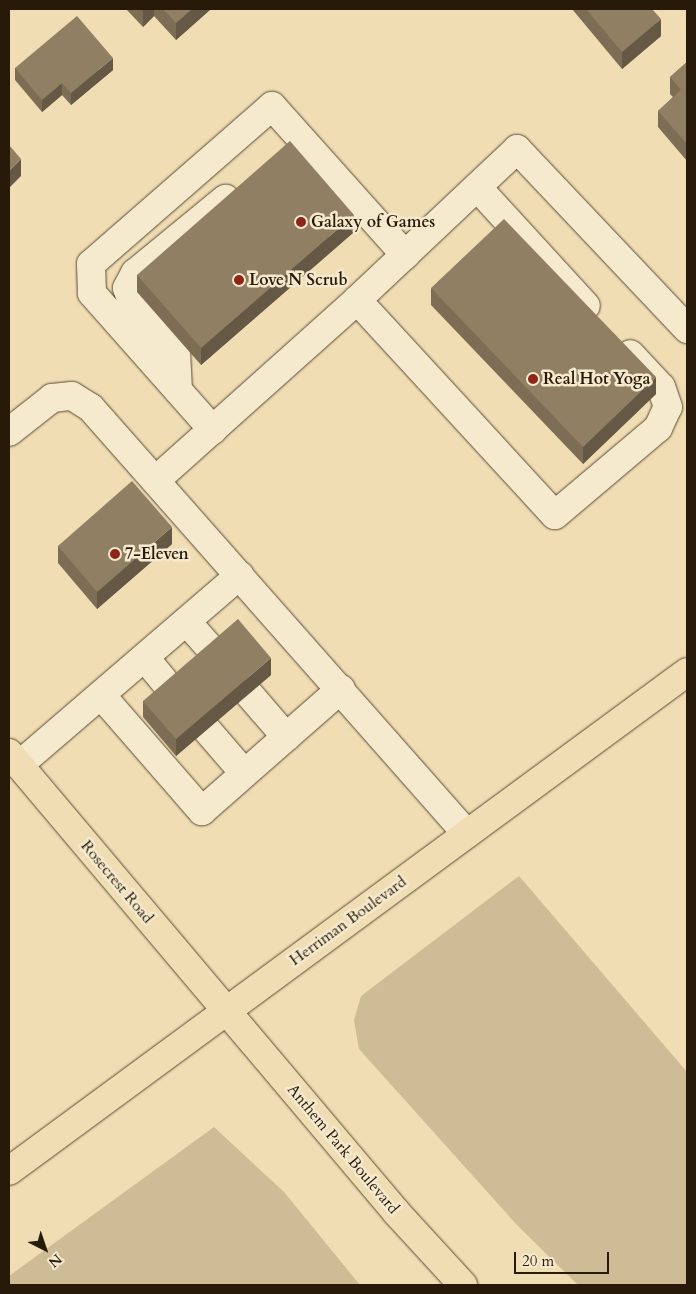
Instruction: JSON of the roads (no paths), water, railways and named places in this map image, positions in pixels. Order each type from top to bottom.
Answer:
[{"type":"main road","name":"Herriman Boulevard","points":[[9,1170],[687,672]]},
{"type":"main road","name":"Rosecrest Road","points":[[14,759],[225,1011]]},
{"type":"main road","name":"Anthem Park Boulevard","points":[[225,1011],[397,1213],[463,1285]]},
{"type":"lane","points":[[213,430],[92,293],[91,264],[272,106],[405,255]]},
{"type":"lane","points":[[277,155],[299,137]]},
{"type":"lane","points":[[156,480],[357,300],[517,149],[687,329]]},
{"type":"lane","points":[[178,390],[176,356],[134,308],[128,288],[135,273],[248,180]]},
{"type":"lane","points":[[357,300],[555,514],[658,428],[668,407],[661,387],[477,187]]},
{"type":"lane","points":[[9,432],[52,398],[72,396],[91,408],[467,834]]},
{"type":"lane","points":[[658,428],[672,425],[687,412]]},
{"type":"lane","points":[[14,759],[101,695],[240,575]]},
{"type":"lane","points":[[187,622],[216,655]]},
{"type":"lane","points":[[145,658],[174,692]]},
{"type":"lane","points":[[101,695],[202,811],[340,689]]},
{"type":"lane","points":[[249,694],[286,736]]},
{"type":"lane","points":[[207,730],[244,773]]},
{"type":"place","name":"Galaxy of Games","points":[[301,222]]},
{"type":"place","name":"Love N Scrub","points":[[239,280]]},
{"type":"place","name":"Real Hot Yoga","points":[[533,379]]},
{"type":"place","name":"7-Eleven","points":[[115,554]]}]
